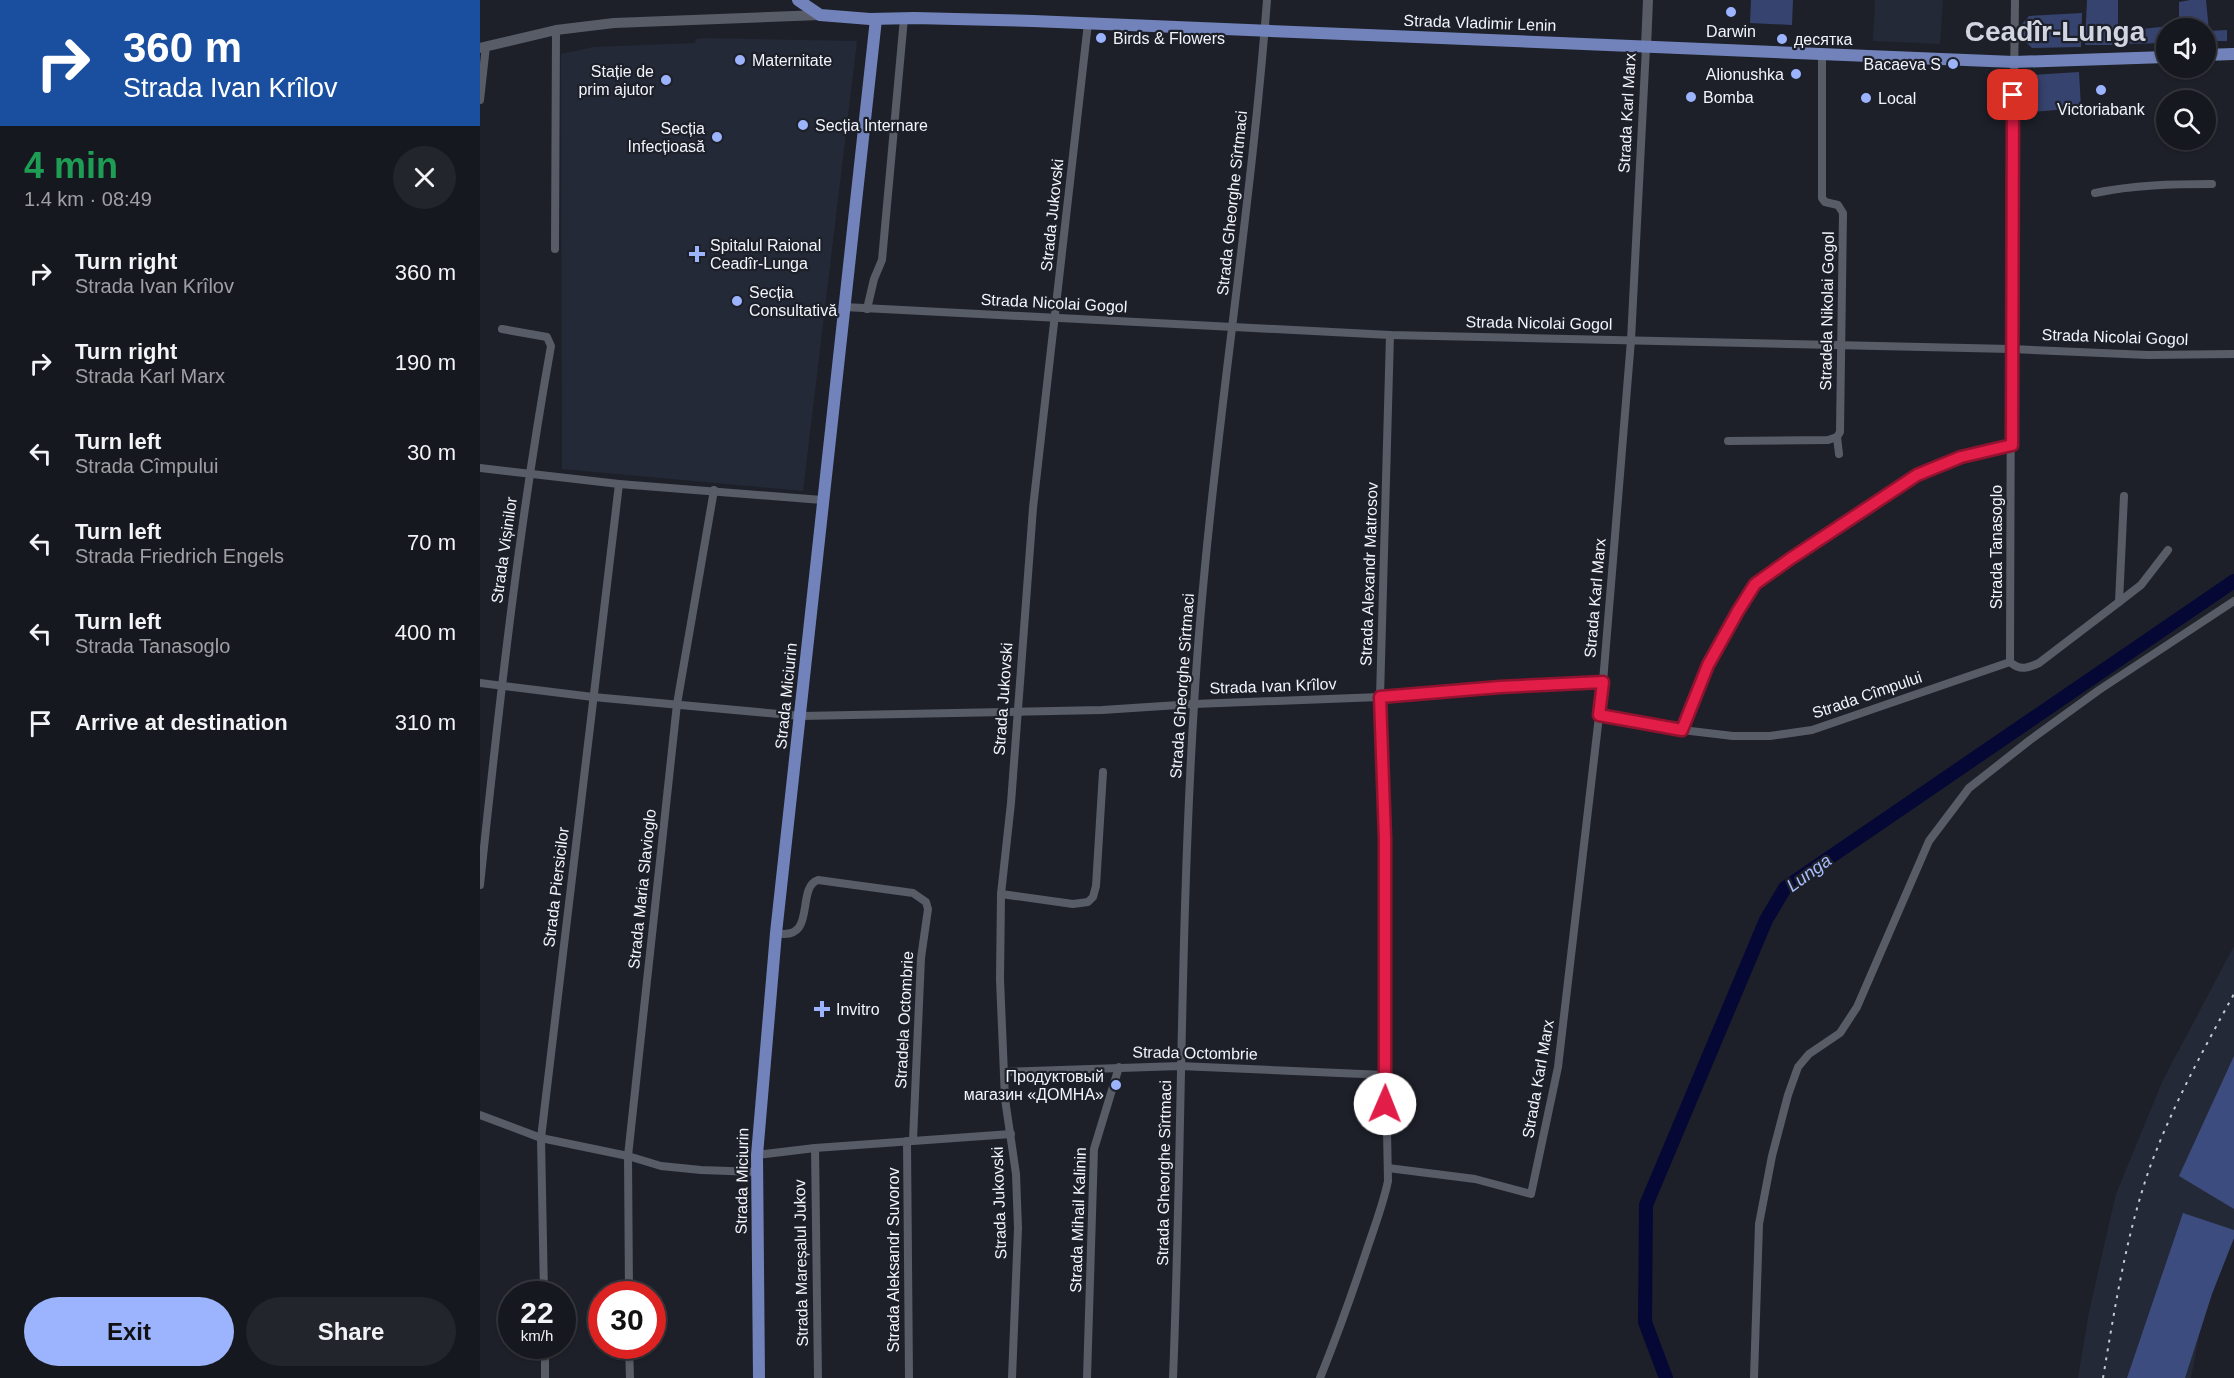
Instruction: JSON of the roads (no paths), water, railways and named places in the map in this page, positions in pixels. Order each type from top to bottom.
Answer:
[{"type":"main road","points":[[798,0],[820,15]]},
{"type":"main road","name":"Strada Karl Marx","points":[[1646,47],[1648,0]]},
{"type":"main road","points":[[483,47],[556,30],[614,23],[820,15]]},
{"type":"main road","name":"Strada Vladimir Lenin","points":[[820,15],[876,19],[1265,30],[2014,62],[2156,57]]},
{"type":"main road","name":"Strada Miciurin","points":[[759,1378],[756,1172],[776,933],[876,19]]},
{"type":"main road","points":[[2216,55],[2234,54]]},
{"type":"street","name":"Strada Gheorghe Sîrtmaci","points":[[1173,1378],[1179,1228],[1180,1066],[1194,704],[1211,498],[1233,326],[1268,0]]},
{"type":"street","name":"Strada Tanasoglo","points":[[2010,662],[2015,0]]},
{"type":"street","points":[[867,309],[874,279],[882,260],[904,18]]},
{"type":"street","name":"Strada Jukovski","points":[[1012,1378],[1018,1228],[1016,1174],[1005,1100],[1000,979],[1001,894],[1011,803],[1016,711],[1033,508],[1088,24]]},
{"type":"street","points":[[555,249],[556,30]]},
{"type":"street","points":[[480,100],[483,47]]},
{"type":"street","name":"Strada Karl Marx","points":[[1388,1168],[1475,1179],[1531,1194],[1558,1067],[1603,682],[1631,340],[1646,47]]},
{"type":"street","name":"Stradela Nikolai Gogol","points":[[1822,55],[1822,198],[1825,202],[1838,205],[1843,213],[1840,432],[1837,437],[1839,454]]},
{"type":"street","points":[[2095,193],[2127,186],[2212,184]]},
{"type":"street","name":"Strada Nicolai Gogol","points":[[844,307],[1390,335],[2011,349],[2148,355],[2234,354]]},
{"type":"street","name":"Strada Vișinilor","points":[[480,885],[501,685],[550,340],[547,337],[502,329]]},
{"type":"street","name":"Strada Alexandr Matrosov","points":[[1320,1378],[1384,1198],[1388,1168],[1385,838],[1380,697],[1390,335]]},
{"type":"street","points":[[1728,441],[1828,440],[1837,437]]},
{"type":"street","points":[[1682,730],[1708,665],[1732,620],[1755,584],[1917,475],[1961,457],[2012,445]]},
{"type":"street","points":[[480,468],[619,484],[822,500]]},
{"type":"street","name":"Strada Piersicilor","points":[[544,1281],[541,1138],[619,484]]},
{"type":"street","name":"Strada Maria Slavioglo","points":[[629,1281],[628,1156],[677,704],[714,490]]},
{"type":"street","points":[[2119,602],[2124,496]]},
{"type":"street","name":"Strada Cîmpului","points":[[1599,715],[1682,730],[1733,736],[1770,736],[1812,730],[2010,662],[2014,666],[2025,668],[2039,663],[2141,585],[2168,550]]},
{"type":"street","points":[[1754,1378],[1760,1224],[1772,1156],[1791,1086],[1798,1067],[1809,1054],[1840,1033],[1857,1007],[1929,840],[1969,788],[2030,740],[2099,690],[2234,602]]},
{"type":"street","name":"Strada Ivan Krîlov","points":[[480,683],[593,697],[801,716],[1102,710],[1380,697],[1500,687],[1603,682]]},
{"type":"street","points":[[1001,894],[1073,904],[1088,902],[1093,897],[1096,886],[1103,772]]},
{"type":"street","name":"Stradela Octombrie","points":[[776,933],[785,935],[793,933],[800,926],[810,887],[818,880],[913,893],[926,902],[928,915],[921,958],[910,1141]]},
{"type":"street","name":"Strada Octombrie","points":[[1004,1072],[1180,1066],[1386,1075]]},
{"type":"street","name":"Strada Mihail Kalinin","points":[[1088,1378],[1094,1149],[1119,1067]]},
{"type":"street","points":[[480,1115],[541,1138],[628,1156],[661,1166],[756,1172]]},
{"type":"street","points":[[757,1155],[815,1148],[1011,1134]]},
{"type":"street","name":"Strada Aleksandr Suvorov","points":[[909,1378],[910,1141]]},
{"type":"street","name":"Strada Mareșalul Jukov","points":[[815,1148],[818,1378]]},
{"type":"street","points":[[545,1359],[545,1378]]},
{"type":"street","points":[[629,1359],[630,1378]]},
{"type":"waterway","name":"Lunga","points":[[1666,1378],[1645,1322],[1646,1205],[1766,920],[1785,888],[2234,581]]},
{"type":"railway","points":[[2103,1378],[2128,1245],[2150,1167],[2178,1101],[2234,994]]},
{"type":"place","name":"Darwin","points":[[1731,12]]},
{"type":"place","name":"Birds & Flowers","points":[[1101,38]]},
{"type":"place","name":"десятка","points":[[1782,39]]},
{"type":"place","name":"Maternitate","points":[[740,60]]},
{"type":"place","name":"Bacaeva S","points":[[1953,64]]},
{"type":"place","name":"Alionushka","points":[[1796,74]]},
{"type":"place","name":"Stație de prim ajutor","points":[[666,80]]},
{"type":"place","name":"Victoriabank","points":[[2101,90]]},
{"type":"place","name":"Bomba","points":[[1691,97]]},
{"type":"place","name":"Local","points":[[1866,98]]},
{"type":"place","name":"Secția Internare","points":[[803,125]]},
{"type":"place","name":"Secția Infecțioasă","points":[[717,137]]},
{"type":"place","name":"Spitalul Raional Ceadîr-Lunga","points":[[697,254]]},
{"type":"place","name":"Secția Consultativă","points":[[737,301]]},
{"type":"place","name":"Invitro","points":[[822,1009]]},
{"type":"place","name":"Продуктовый магазин «ДОМНА»","points":[[1116,1085]]},
{"type":"district","name":"Ceadîr-Lunga","points":[[2055,31]]}]
